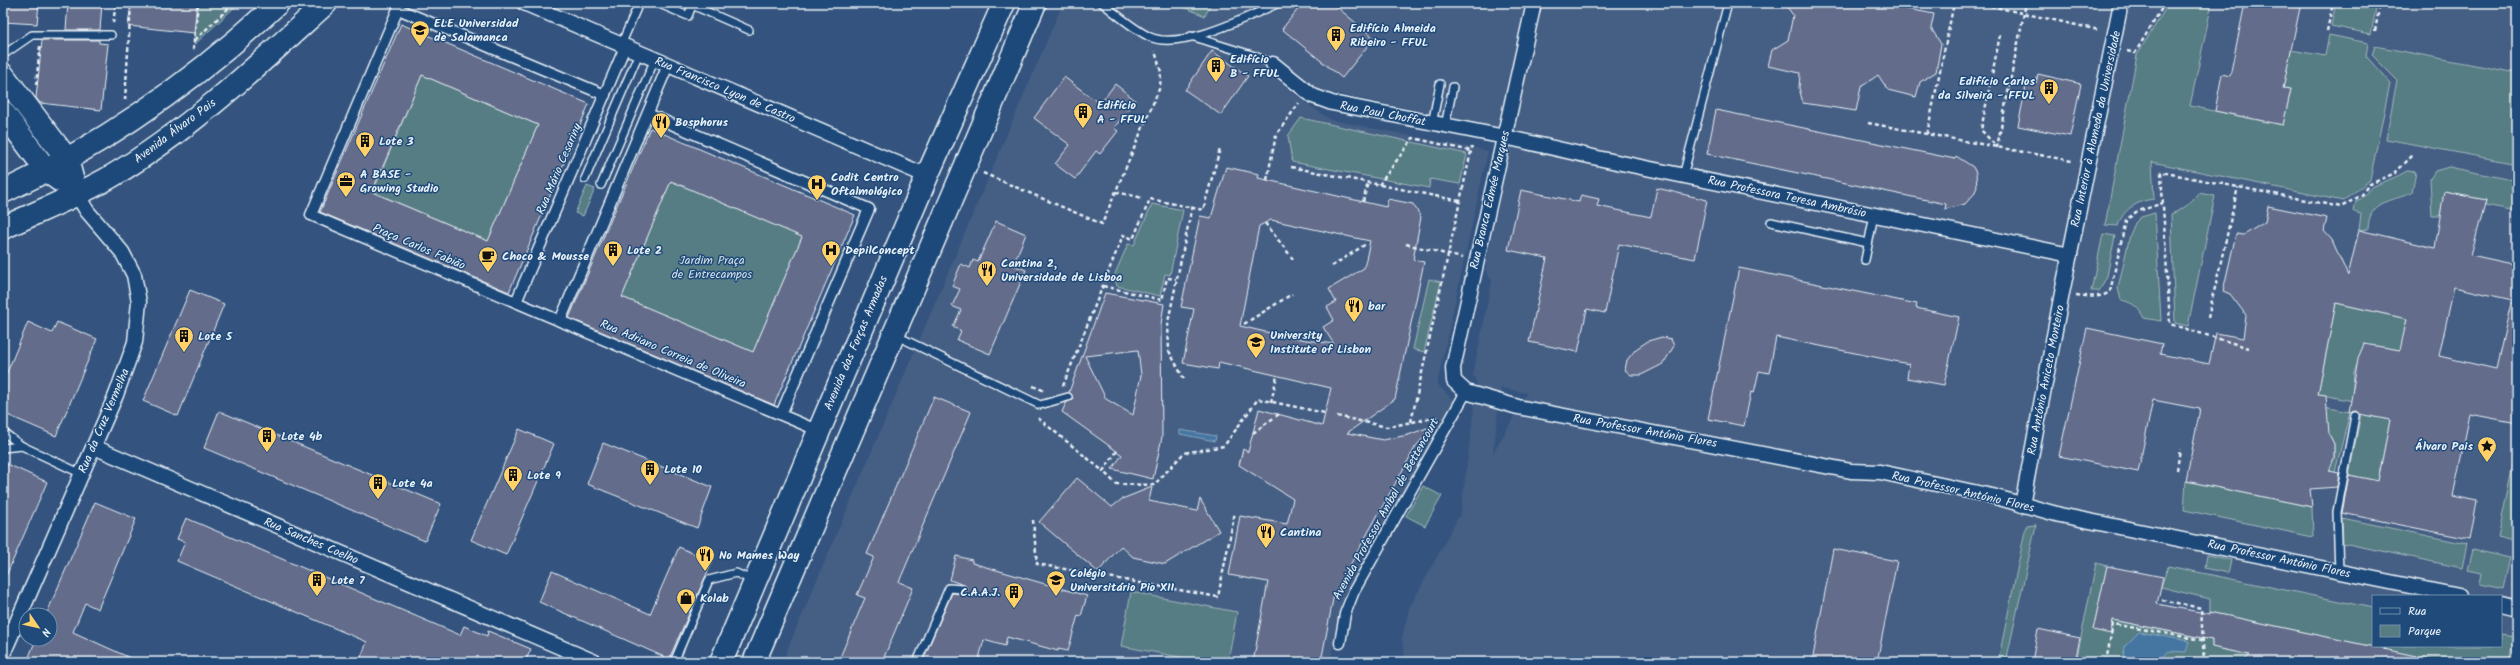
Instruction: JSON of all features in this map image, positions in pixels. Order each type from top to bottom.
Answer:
[{"type":"main road","points":[[3,192],[47,171],[130,122],[278,3]]},
{"type":"main road","name":"Avenida Álvaro Pais","points":[[3,228],[112,176],[204,111],[326,3]]},
{"type":"main road","name":"Avenida das Forças Armadas","points":[[721,662],[927,176],[1004,3]]},
{"type":"main road","points":[[754,662],[894,335],[964,166],[1035,3]]},
{"type":"main road","points":[[3,75],[67,159],[76,193]]},
{"type":"main road","points":[[3,112],[47,171],[76,193]]},
{"type":"street","name":"Rua Francisco Lyon de Castro","points":[[524,3],[927,176]]},
{"type":"street","name":"Rua Branca Edmée Marques","points":[[1466,392],[1456,384],[1452,373],[1534,3]]},
{"type":"street","name":"Rua Interior à Alameda da Universidade","points":[[2070,255],[2121,3]]},
{"type":"street","name":"Praça Carlos Fabião","points":[[516,302],[311,215],[398,9],[605,95]]},
{"type":"street","name":"Rua Mário Cesariny","points":[[516,302],[605,95],[623,46]]},
{"type":"street","name":"Rua Paul Choffat","points":[[1272,64],[1307,92],[1332,104],[1505,137]]},
{"type":"street","points":[[560,321],[668,65]]},
{"type":"street","points":[[648,114],[869,209],[781,414]]},
{"type":"street","name":"Rua Professora Teresa Ambrósio","points":[[1505,137],[1683,176],[2070,255]]},
{"type":"street","name":"Rua da Cruz Vermelha","points":[[3,654],[121,385],[135,342],[139,302],[134,274],[122,252],[87,211],[76,193]]},
{"type":"street","name":"Rua António Aniceto Monteiro","points":[[2022,505],[2070,255]]},
{"type":"street","name":"Rua Adriano Correia de Oliveira","points":[[516,302],[819,431]]},
{"type":"street","name":"Avenida Professor Aníbal de Bettencourt","points":[[1340,643],[1345,614],[1354,591],[1466,392]]},
{"type":"street","name":"Rua Professor António Flores","points":[[1466,392],[1522,408],[1851,471],[1880,472],[1984,494],[2060,515],[2454,595]]},
{"type":"street","name":"Rua Sanches Coelho","points":[[94,447],[596,662]]},
{"type":"street","points":[[2502,604],[2517,608]]},
{"type":"lane","points":[[623,46],[639,3]]},
{"type":"lane","points":[[657,3],[688,16],[693,4],[750,30]]},
{"type":"lane","points":[[1102,3],[1151,37],[1166,40],[1191,36],[1223,27],[1279,3]]},
{"type":"lane","points":[[1683,176],[1728,3]]},
{"type":"lane","points":[[3,55],[32,35],[111,36]]},
{"type":"lane","points":[[1191,36],[1260,57],[1272,64]]},
{"type":"lane","points":[[585,179],[639,52]]},
{"type":"lane","points":[[601,186],[655,59]]},
{"type":"lane","points":[[1438,125],[1440,84]]},
{"type":"lane","points":[[1438,125],[1453,87]]},
{"type":"lane","points":[[1864,260],[1874,215]]},
{"type":"lane","points":[[1771,222],[1868,242]]},
{"type":"lane","points":[[894,335],[1040,405],[1068,397]]},
{"type":"lane","points":[[2339,572],[2337,512],[2355,416]]},
{"type":"lane","points":[[3,432],[22,446],[82,474]]},
{"type":"lane","points":[[3,448],[22,446]]},
{"type":"lane","points":[[674,662],[710,580],[736,573],[756,582]]},
{"type":"lane","points":[[918,662],[949,588],[962,589]]},
{"type":"path","points":[[111,36],[116,3]]},
{"type":"path","points":[[130,122],[124,104],[131,3]]},
{"type":"path","points":[[198,3],[193,52],[199,68]]},
{"type":"path","points":[[194,40],[234,3]]},
{"type":"path","points":[[1927,134],[1954,3]]},
{"type":"path","points":[[1977,3],[2115,34]]},
{"type":"path","points":[[1997,147],[2026,3]]},
{"type":"path","points":[[2112,48],[2135,53],[2165,3]]},
{"type":"path","points":[[2327,31],[2333,3]]},
{"type":"path","points":[[2375,31],[2380,3]]},
{"type":"path","points":[[1997,147],[1981,130],[2000,35]]},
{"type":"path","points":[[982,172],[1102,224],[1161,82],[1160,67],[1151,37]]},
{"type":"path","points":[[36,88],[40,44]]},
{"type":"path","points":[[1267,180],[1276,135],[1307,92]]},
{"type":"path","points":[[1868,123],[2089,164]]},
{"type":"path","points":[[1411,422],[1476,131]]},
{"type":"path","points":[[1379,185],[1413,138],[1471,151]]},
{"type":"path","points":[[1081,338],[1123,235],[1133,239],[1150,199],[1203,210],[1220,149]]},
{"type":"path","points":[[2249,348],[2170,324],[2161,172],[2341,207],[2362,195],[2368,185],[2395,173],[2413,155]]},
{"type":"path","points":[[1291,167],[1460,201]]},
{"type":"path","points":[[1363,202],[1368,182]]},
{"type":"path","points":[[2208,318],[2238,187]]},
{"type":"path","points":[[1116,192],[1143,198]]},
{"type":"path","points":[[2062,293],[2095,297],[2104,296],[2110,292],[2126,220],[2136,212],[2162,203]]},
{"type":"path","points":[[1184,379],[1170,351],[1168,322],[1192,207]]},
{"type":"path","points":[[1265,223],[1293,259]]},
{"type":"path","points":[[1332,266],[1366,244]]},
{"type":"path","points":[[1406,244],[1476,262]]},
{"type":"path","points":[[1102,286],[1162,300],[1167,278],[1176,279]]},
{"type":"path","points":[[1244,324],[1292,294]]},
{"type":"path","points":[[1287,337],[1288,331]]},
{"type":"path","points":[[1271,402],[1277,376]]},
{"type":"path","points":[[1117,451],[1104,471],[1116,484],[1154,485],[1184,453],[1224,446],[1258,399],[1325,413]]},
{"type":"path","points":[[1253,433],[1279,414]]},
{"type":"path","points":[[1337,416],[1388,427],[1453,414]]},
{"type":"path","points":[[2177,470],[2180,449]]},
{"type":"path","points":[[1033,520],[1037,564],[1218,597],[1235,512]]},
{"type":"path","points":[[2162,600],[2201,608],[2204,662]]},
{"type":"path","points":[[2106,662],[2113,624],[2202,640]]},
{"type":"shaded area","points":[[1063,3],[2517,3],[2517,662],[1407,662],[1402,638],[1409,609],[1461,512],[1477,383],[1473,375],[1492,281],[1485,270],[1514,131],[1315,89],[1276,57],[1265,70],[1305,102],[1331,120],[1488,151],[1437,384],[1454,401],[1342,600],[1330,662],[782,662]],"holes":[[[1501,388],[1527,393],[1493,454]]]},
{"type":"shaded area","points":[[1180,430],[1216,436],[1215,441],[1180,434]]},
{"type":"shaded area","points":[[2139,632],[2189,641],[2186,652],[2169,651],[2158,662],[2122,662],[2125,646]]},
{"type":"green space","points":[[198,3],[239,3],[194,45],[194,40]]},
{"type":"green space","points":[[1174,3],[1211,3],[1205,16]]},
{"type":"green space","points":[[2169,3],[2212,3],[2190,106],[2283,125],[2291,89],[2283,88],[2291,50],[2325,56],[2329,35],[2368,43],[2366,56],[2390,83],[2370,180],[2343,201],[2152,162],[2154,199],[2136,204],[2132,207],[2123,215],[2118,226],[2105,225],[2137,55]]},
{"type":"green space","points":[[2336,3],[2377,3],[2371,34],[2331,26]]},
{"type":"green space","points":[[2375,46],[2517,73],[2517,164],[2386,139],[2397,80],[2372,55]]},
{"type":"green space","points":[[422,75],[538,125],[488,241],[373,192]]},
{"type":"green space","points":[[1301,118],[1467,154],[1460,184],[1430,179],[1429,188],[1292,162],[1288,136]]},
{"type":"green space","points":[[2449,167],[2517,181],[2517,211],[2485,205],[2486,200],[2444,192],[2440,216],[2432,216],[2430,179],[2435,171]]},
{"type":"green space","points":[[2407,171],[2416,172],[2412,193],[2388,201],[2376,208],[2369,220],[2368,229],[2359,230],[2361,214],[2354,212],[2356,201],[2362,198],[2372,187],[2399,176]]},
{"type":"green space","name":"Jardim Praça de Entrecampos","points":[[671,181],[802,237],[753,352],[622,297]]},
{"type":"green space","points":[[587,186],[595,189],[583,216],[575,213]]},
{"type":"green space","points":[[2198,193],[2215,196],[2188,326],[2175,323],[2171,214],[2186,206]]},
{"type":"green space","points":[[1152,204],[1183,210],[1170,275],[1165,274],[1160,296],[1117,286],[1114,276],[1128,244],[1134,245]]},
{"type":"green space","points":[[2155,213],[2161,321],[2144,318],[2135,306],[2121,300],[2118,288],[2130,235],[2135,223],[2141,217]]},
{"type":"green space","points":[[2103,234],[2115,236],[2107,276],[2099,291],[2091,291]]},
{"type":"green space","points":[[1429,279],[1441,282],[1424,352],[1413,349]]},
{"type":"green space","points":[[2336,303],[2407,319],[2404,330],[2409,331],[2405,351],[2364,344],[2354,372],[2352,398],[2393,409],[2318,394]]},
{"type":"green space","points":[[2297,402],[2350,412],[2331,488],[2330,468],[2334,458],[2334,444],[2329,434]]},
{"type":"green space","points":[[2361,414],[2390,420],[2378,481],[2349,475]]},
{"type":"green space","points":[[2517,446],[2517,526],[2514,541],[2498,537]]},
{"type":"green space","points":[[2186,481],[2312,507],[2313,537],[2184,510]]},
{"type":"green space","points":[[1423,486],[1442,496],[1425,526],[1406,516]]},
{"type":"green space","points":[[2342,518],[2467,544],[2462,568],[2343,543]]},
{"type":"green space","points":[[2036,525],[2006,662],[1998,662],[2026,526]]},
{"type":"green space","points":[[2473,550],[2510,558],[2503,589],[2480,584],[2482,573],[2468,570]]},
{"type":"green space","points":[[2207,555],[2231,560],[2228,573],[2205,568]]},
{"type":"green space","points":[[2096,563],[2107,566],[2093,630],[2111,633],[2113,620],[2212,640],[2212,647],[2250,655],[2249,659],[2242,662],[2076,662]]},
{"type":"green space","points":[[2168,566],[2372,608],[2372,647],[2210,612],[2210,599],[2161,587]]},
{"type":"green space","points":[[1131,592],[1237,612],[1228,662],[1206,662],[1121,646]]},
{"type":"green space","points":[[2502,634],[2514,636],[2509,662],[2443,662],[2373,647],[2502,647]]},
{"type":"building","points":[[3,3],[39,3],[37,24],[3,22]]},
{"type":"building","points":[[68,3],[102,3],[100,30],[66,30]]},
{"type":"building","points":[[131,3],[197,3],[194,33],[128,26]]},
{"type":"building","name":"Edifício Almeida Ribeiro - FFUL","points":[[1303,3],[1332,3],[1374,38],[1342,78],[1282,29]]},
{"type":"building","points":[[1784,3],[1900,3],[1903,8],[1934,14],[1931,28],[1941,44],[1936,72],[1920,82],[1916,97],[1888,90],[1878,75],[1861,87],[1856,111],[1803,103],[1799,88],[1800,73],[1768,66],[1772,50],[1788,40],[1793,15]]},
{"type":"building","points":[[2245,3],[2301,3],[2283,88],[2291,89],[2283,125],[2215,111],[2222,74],[2230,76]]},
{"type":"building","name":"Lote 3","points":[[401,24],[589,104],[509,292],[320,212]],"holes":[[[422,75],[538,125],[488,241],[372,192]]]},
{"type":"building","points":[[42,40],[99,40],[99,43],[108,44],[101,110],[40,103],[36,98]]},
{"type":"building","name":"Edifício B - FFUL","points":[[1212,51],[1248,76],[1221,115],[1185,90]]},
{"type":"building","name":"Edifício Carlos da Silveira - FFUL","points":[[2038,74],[2081,84],[2070,136],[2018,126],[2027,81],[2036,83]]},
{"type":"building","name":"Edifício A - FFUL","points":[[1064,77],[1100,104],[1115,84],[1135,100],[1114,128],[1118,131],[1100,154],[1096,151],[1075,179],[1055,164],[1070,145],[1034,118]]},
{"type":"building","points":[[1716,110],[1955,159],[1956,156],[1973,167],[1976,173],[1977,187],[1974,194],[1965,204],[1945,209],[1946,204],[1707,154]]},
{"type":"building","name":"Lote 2","points":[[650,128],[855,215],[774,405],[569,318]],"holes":[[[671,181],[802,237],[753,352],[622,297]]]},
{"type":"building","points":[[1226,167],[1259,174],[1258,178],[1386,207],[1388,199],[1413,204],[1421,217],[1413,260],[1424,262],[1395,399],[1347,433],[1383,440],[1408,435],[1435,425],[1416,446],[1334,594],[1321,662],[1253,662],[1268,582],[1229,575],[1240,516],[1287,524],[1293,499],[1239,465],[1243,449],[1248,452],[1259,409],[1322,426],[1331,388],[1219,362],[1218,369],[1183,363],[1194,309],[1181,307],[1200,216],[1211,218]],"holes":[[[1271,220],[1370,241],[1364,268],[1329,289],[1336,302],[1327,307],[1334,320],[1323,327],[1334,344],[1287,337],[1240,326],[1259,226]]]},
{"type":"building","points":[[1657,188],[1707,200],[1695,259],[1619,244],[1605,313],[1587,309],[1578,352],[1529,342],[1547,258],[1508,250],[1521,190],[1579,202],[1581,195],[1599,199],[1597,206],[1651,217]]},
{"type":"building","points":[[2444,192],[2486,200],[2471,255],[2517,265],[2517,301],[2454,287],[2439,356],[2496,369],[2511,303],[2517,304],[2517,423],[2470,414],[2453,496],[2477,501],[2470,539],[2342,513],[2349,475],[2378,481],[2390,420],[2359,414],[2356,411],[2349,412],[2358,358],[2364,344],[2400,350],[2407,319],[2336,303],[2318,394],[2326,395],[2329,434],[2334,444],[2334,458],[2329,471],[2339,473],[2337,487],[2310,489],[2312,507],[2186,481],[2200,409],[2153,400],[2138,472],[2059,456],[2087,328],[2162,344],[2160,354],[2209,364],[2216,333],[2243,338],[2246,315],[2230,294],[2223,291],[2236,234],[2244,235],[2265,222],[2268,206],[2327,218],[2324,231],[2332,240],[2348,276],[2359,230],[2435,248]]},
{"type":"building","name":"Cantina 2, Universidade de Lisboa","points":[[996,221],[1026,234],[1013,265],[1026,270],[990,354],[957,340],[961,331],[953,327],[961,310],[952,306],[960,289],[952,286],[961,264],[970,268],[973,260],[978,262]]},
{"type":"building","points":[[1739,268],[1917,304],[1916,308],[1959,317],[1944,385],[1907,378],[1909,364],[1776,337],[1769,373],[1759,371],[1754,393],[1751,392],[1744,426],[1708,419]]},
{"type":"building","name":"Lote 5","points":[[190,290],[224,304],[178,416],[143,401]]},
{"type":"building","points":[[1105,293],[1164,304],[1161,324],[1162,437],[1153,479],[1112,469],[1122,455],[1062,412],[1066,403],[1073,399],[1069,392]],"holes":[[[1138,350],[1141,375],[1133,415],[1106,399],[1085,356]]]},
{"type":"building","points":[[28,322],[52,333],[57,322],[97,339],[56,436],[3,413],[3,382]]},
{"type":"building","points":[[1662,337],[1671,339],[1674,346],[1663,364],[1641,375],[1631,375],[1625,370],[1627,360],[1636,349],[1648,341]]},
{"type":"building","points":[[934,397],[971,412],[899,582],[913,588],[882,662],[838,662],[865,598],[857,595],[874,557],[867,554]]},
{"type":"building","points":[[219,411],[441,504],[425,541],[204,448]]},
{"type":"building","name":"Lote 9","points":[[519,429],[554,444],[506,555],[471,540]]},
{"type":"building","name":"Lote 10","points":[[603,443],[712,487],[697,528],[587,484]]},
{"type":"building","points":[[7,464],[47,482],[3,583],[3,474]]},
{"type":"building","points":[[1077,478],[1112,507],[1122,499],[1152,487],[1149,501],[1197,511],[1200,499],[1219,531],[1165,564],[1133,557],[1121,546],[1098,572],[1039,522]]},
{"type":"building","points":[[95,502],[136,519],[98,609],[85,603],[73,632],[139,662],[27,662],[33,647],[58,647],[58,607],[49,607]]},
{"type":"building","name":"Lote 7","points":[[186,518],[460,635],[464,626],[487,636],[488,631],[531,649],[525,662],[359,662],[367,642],[177,561],[185,542],[177,539]]},
{"type":"building","points":[[679,547],[712,562],[669,659],[539,602],[552,571],[650,614]]},
{"type":"building","points":[[1833,549],[1897,561],[1877,662],[1812,662]]},
{"type":"building","name":"C.A.A.J.","points":[[956,556],[972,560],[972,563],[1087,596],[1081,616],[1078,615],[1068,651],[1058,649],[1058,651],[1007,637],[1005,646],[984,640],[978,662],[922,662],[952,593],[964,594],[967,590],[964,585],[950,580]]},
{"type":"building","points":[[2107,566],[2163,577],[2157,604],[2210,614],[2210,612],[2416,656],[2416,662],[2242,662],[2250,655],[2212,647],[2212,640],[2113,620],[2111,634],[2093,630]]},
{"type":"building","points":[[2038,629],[2080,638],[2075,662],[2032,662]]},
{"type":"place","name":"ELE Universidad de Salamanca","points":[[420,47]]},
{"type":"place","name":"Edifício Almeida Ribeiro - FFUL","points":[[1336,52]]},
{"type":"place","name":"Edifício B - FFUL","points":[[1216,83]]},
{"type":"place","name":"Edifício Carlos da Silveira - FFUL","points":[[2049,105]]},
{"type":"place","name":"Edifício A - FFUL","points":[[1083,129]]},
{"type":"place","name":"Bosphorus","points":[[661,139]]},
{"type":"place","name":"Lote 3","points":[[365,158]]},
{"type":"place","name":"A BASE - Growing Studio","points":[[346,198]]},
{"type":"place","name":"Codit Centro Oftalmológico","points":[[817,201]]},
{"type":"place","name":"Lote 2","points":[[613,267]]},
{"type":"place","name":"DepilConcept","points":[[831,267]]},
{"type":"place","name":"Choco & Mousse","points":[[488,273]]},
{"type":"place","name":"Cantina 2, Universidade de Lisboa","points":[[987,287]]},
{"type":"place","name":"bar","points":[[1354,323]]},
{"type":"place","name":"Lote 5","points":[[184,353]]},
{"type":"place","name":"University Institute of Lisbon","points":[[1256,359]]},
{"type":"place","name":"Lote 4b","points":[[267,453]]},
{"type":"place","name":"Álvaro Pais","points":[[2487,463]]},
{"type":"place","name":"Lote 10","points":[[650,486]]},
{"type":"place","name":"Lote 9","points":[[513,492]]},
{"type":"place","name":"Lote 4a","points":[[378,500]]},
{"type":"place","name":"Cantina","points":[[1266,549]]},
{"type":"place","name":"No Mames Way","points":[[705,572]]},
{"type":"place","name":"Lote 7","points":[[317,597]]},
{"type":"place","name":"Colégio Universitário Pio XII","points":[[1056,597]]},
{"type":"place","name":"C.A.A.J.","points":[[1014,609]]},
{"type":"place","name":"Kolab","points":[[686,615]]}]
